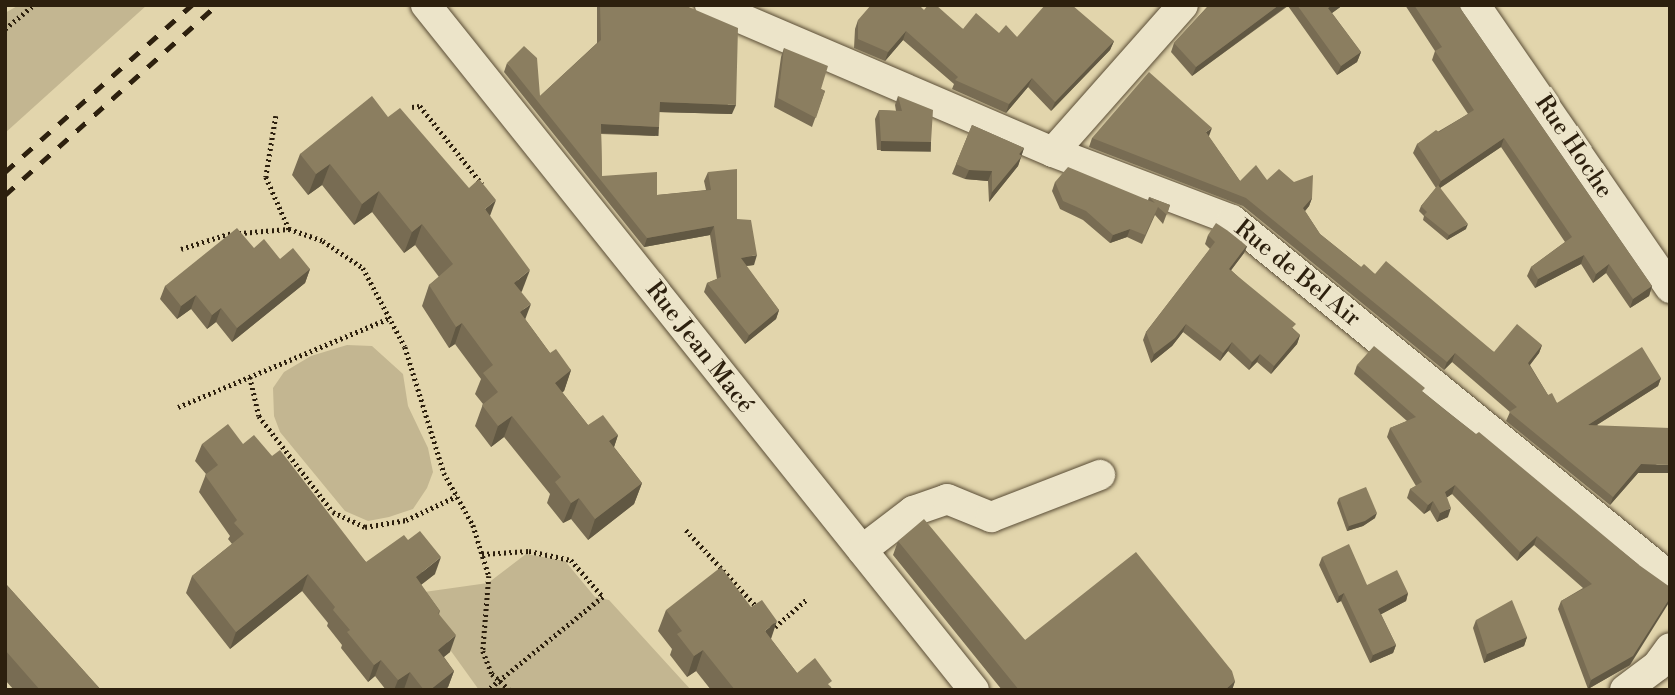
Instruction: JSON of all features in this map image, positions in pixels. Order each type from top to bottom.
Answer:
[{"type":"street","name":"Rue Jean Macé","points":[[426,5],[974,690]]},
{"type":"street","name":"Rue de Bel Air","points":[[710,5],[1053,152],[1233,220],[1670,577]]},
{"type":"street","points":[[1053,152],[1182,5]]},
{"type":"street","name":"Rue Hoche","points":[[1475,5],[1670,288]]},
{"type":"street","points":[[862,550],[913,511],[947,499],[991,517],[1100,475]]},
{"type":"street","points":[[1628,689],[1657,666],[1670,648]]},
{"type":"path","points":[[5,29],[34,5]]},
{"type":"path","points":[[412,107],[420,106],[483,185]]},
{"type":"path","points":[[276,117],[266,177],[289,229]]},
{"type":"path","points":[[181,249],[228,234],[289,229],[323,241],[363,268],[405,347],[444,473],[473,525],[489,576],[484,651],[492,674],[510,690]]},
{"type":"path","points":[[178,407],[390,318]]},
{"type":"path","points":[[250,377],[259,416],[333,512],[365,527],[406,520],[457,496]]},
{"type":"path","points":[[686,530],[775,627],[807,599]]},
{"type":"path","points":[[482,554],[529,551],[571,560],[603,597],[488,690]]},
{"type":"shaded area","points":[[19,5],[147,5],[5,133],[5,13]]},
{"type":"shaded area","points":[[347,345],[372,346],[403,374],[408,406],[428,448],[433,472],[427,488],[413,509],[368,521],[345,511],[280,432],[274,416],[273,388],[284,372],[311,356]]},
{"type":"shaded area","points":[[526,554],[565,561],[595,597],[609,600],[691,690],[479,690],[410,594],[488,583]]},
{"type":"building","points":[[600,5],[684,5],[738,28],[736,105],[660,102],[659,127],[601,124],[602,176],[657,172],[657,195],[711,190],[708,172],[737,169],[737,219],[751,220],[757,255],[741,258],[779,310],[749,335],[707,283],[721,277],[714,226],[647,238],[507,63],[524,46],[537,58],[540,96],[601,40]]},
{"type":"building","points":[[871,5],[919,5],[924,10],[928,5],[936,5],[963,29],[976,13],[999,33],[1006,25],[1017,37],[1045,5],[1072,5],[1114,41],[1055,102],[1032,78],[1009,104],[955,80],[958,77],[906,31],[888,52],[858,39],[858,20]]},
{"type":"building","points":[[1209,5],[1279,5],[1196,67],[1174,43]]},
{"type":"building","points":[[1297,5],[1333,5],[1328,8],[1361,52],[1341,66]]},
{"type":"building","points":[[1414,5],[1458,5],[1652,286],[1633,299],[1609,264],[1596,274],[1584,255],[1538,279],[1531,267],[1572,237],[1504,138],[1441,181],[1417,144],[1436,130],[1439,132],[1474,110],[1435,51],[1442,47]]},
{"type":"building","points":[[784,48],[828,66],[821,89],[825,91],[816,118],[778,98]]},
{"type":"building","points":[[1149,72],[1212,128],[1206,132],[1240,181],[1256,165],[1267,180],[1279,169],[1294,182],[1313,175],[1312,198],[1303,208],[1320,234],[1361,267],[1364,264],[1375,274],[1386,261],[1494,352],[1517,324],[1542,345],[1528,363],[1548,395],[1552,393],[1557,403],[1642,347],[1661,378],[1588,425],[1670,428],[1670,465],[1641,464],[1613,497],[1509,412],[1517,407],[1455,353],[1447,362],[1246,198],[1092,138]]},
{"type":"building","points":[[372,96],[388,117],[400,108],[469,188],[479,179],[496,200],[485,209],[530,270],[514,283],[531,304],[520,312],[550,353],[556,349],[571,370],[555,383],[588,425],[603,415],[618,435],[609,441],[642,483],[595,519],[579,498],[571,503],[555,482],[561,477],[512,416],[498,426],[482,405],[498,392],[483,373],[493,365],[462,323],[456,327],[429,285],[453,264],[422,224],[412,232],[379,191],[362,204],[330,164],[316,174],[300,154]]},
{"type":"building","points":[[898,96],[933,110],[931,142],[881,141],[879,110],[902,111]]},
{"type":"building","points":[[972,125],[1024,148],[1019,154],[1022,156],[992,192],[992,171],[969,170],[956,164]]},
{"type":"building","points":[[1068,167],[1155,203],[1149,197],[1170,205],[1167,215],[1158,207],[1145,235],[1130,229],[1113,235],[1086,211],[1063,201],[1055,182]]},
{"type":"building","points":[[1438,185],[1468,224],[1449,235],[1424,215],[1427,212],[1421,206]]},
{"type":"building","points":[[1216,223],[1248,244],[1229,269],[1296,324],[1292,328],[1300,335],[1274,366],[1260,354],[1252,362],[1232,342],[1223,353],[1186,324],[1175,338],[1154,354],[1146,332],[1215,242],[1208,235]]},
{"type":"building","points":[[237,228],[254,248],[264,239],[280,259],[293,248],[310,269],[237,328],[221,308],[212,315],[196,295],[181,306],[165,286]]},
{"type":"building","points":[[1374,346],[1425,388],[1422,391],[1445,410],[1476,434],[1479,432],[1639,565],[1670,587],[1670,598],[1633,656],[1591,680],[1561,601],[1592,584],[1537,536],[1520,552],[1455,485],[1445,492],[1451,508],[1440,513],[1433,501],[1428,505],[1410,489],[1422,482],[1390,428],[1416,417],[1357,365]]},
{"type":"building","points":[[228,424],[243,444],[254,435],[272,456],[280,450],[366,562],[404,535],[408,540],[420,531],[441,557],[416,577],[440,611],[438,613],[456,635],[438,650],[454,671],[430,690],[424,690],[410,672],[398,680],[381,660],[374,665],[347,632],[350,630],[333,610],[335,607],[308,574],[236,632],[192,576],[244,534],[234,523],[237,520],[205,475],[218,465],[202,444]]},
{"type":"building","points":[[1366,487],[1377,513],[1365,521],[1349,526],[1339,498]]},
{"type":"building","points":[[924,519],[1025,640],[1136,552],[1232,671],[1235,681],[1225,690],[1019,690],[898,541]]},
{"type":"building","points":[[1349,544],[1367,585],[1397,570],[1408,593],[1378,609],[1396,645],[1373,655],[1344,593],[1339,596],[1322,557]]},
{"type":"building","points":[[721,567],[751,607],[762,600],[777,621],[765,631],[797,673],[815,658],[832,681],[828,684],[833,690],[735,690],[703,650],[694,656],[677,634],[682,631],[666,610]]},
{"type":"building","points":[[5,583],[101,690],[40,690],[5,650]]},
{"type":"building","points":[[1512,600],[1527,637],[1487,654],[1476,620]]},
{"type":"railway","points":[[5,172],[192,5]]},
{"type":"railway","points":[[5,195],[217,5]]}]
